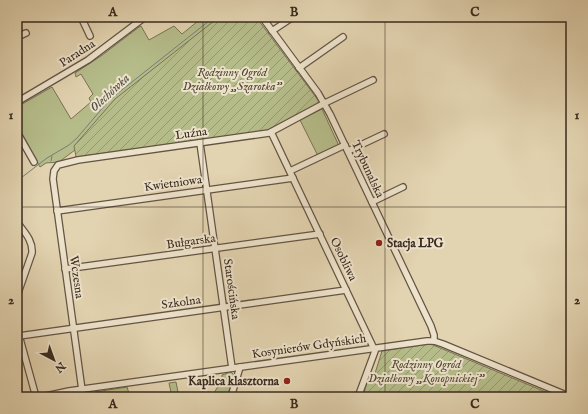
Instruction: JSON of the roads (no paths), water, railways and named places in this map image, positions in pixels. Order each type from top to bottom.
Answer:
[{"type":"street","points":[[81,17],[90,36]]},
{"type":"street","name":"Paradna","points":[[17,102],[88,60],[145,17]]},
{"type":"street","name":"Trybunalska","points":[[262,17],[325,103],[430,326],[434,335],[434,341]]},
{"type":"street","points":[[272,31],[293,17]]},
{"type":"street","points":[[17,37],[26,33]]},
{"type":"street","points":[[299,68],[343,37]]},
{"type":"street","name":"Luźna","points":[[56,168],[61,164],[78,160],[271,132],[325,103],[373,80]]},
{"type":"street","points":[[17,132],[34,162]]},
{"type":"street","name":"Osobliwa","points":[[271,132],[374,348]]},
{"type":"street","points":[[348,151],[384,134]]},
{"type":"street","name":"Starościńska","points":[[200,143],[232,368]]},
{"type":"street","points":[[290,172],[345,145]]},
{"type":"street","name":"Wczesna","points":[[56,168],[53,179],[82,390]]},
{"type":"street","name":"Kwietniowa","points":[[57,211],[293,178]]},
{"type":"street","points":[[372,202],[403,188]]},
{"type":"street","points":[[17,222],[29,239],[32,247],[32,253],[17,296]]},
{"type":"street","name":"Bułgarska","points":[[65,269],[320,234]]},
{"type":"street","name":"Szkolna","points":[[19,336],[346,290]]},
{"type":"street","points":[[17,328],[36,397]]},
{"type":"street","name":"Kosynierów Gdyńskich","points":[[41,397],[232,368],[434,341],[571,397]]},
{"type":"street","points":[[358,397],[375,352],[374,348]]},
{"type":"street","points":[[231,397],[240,367]]},
{"type":"waterway","name":"Olechówka","points":[[17,181],[47,158],[69,145],[113,97],[214,17]]},
{"type":"waterway","name":"Olechówka","points":[[51,161],[52,156]]},
{"type":"place","name":"Stacja LPG","points":[[379,243]]},
{"type":"place","name":"Kaplica klasztorna","points":[[287,381]]},
{"type":"park label","name":"Rodzinny Ogród Działkowy „Szarotka”","points":[[232,79]]},
{"type":"park label","name":"Rodzinny Ogród Działkowy „Konopnickiej”","points":[[426,371]]}]
